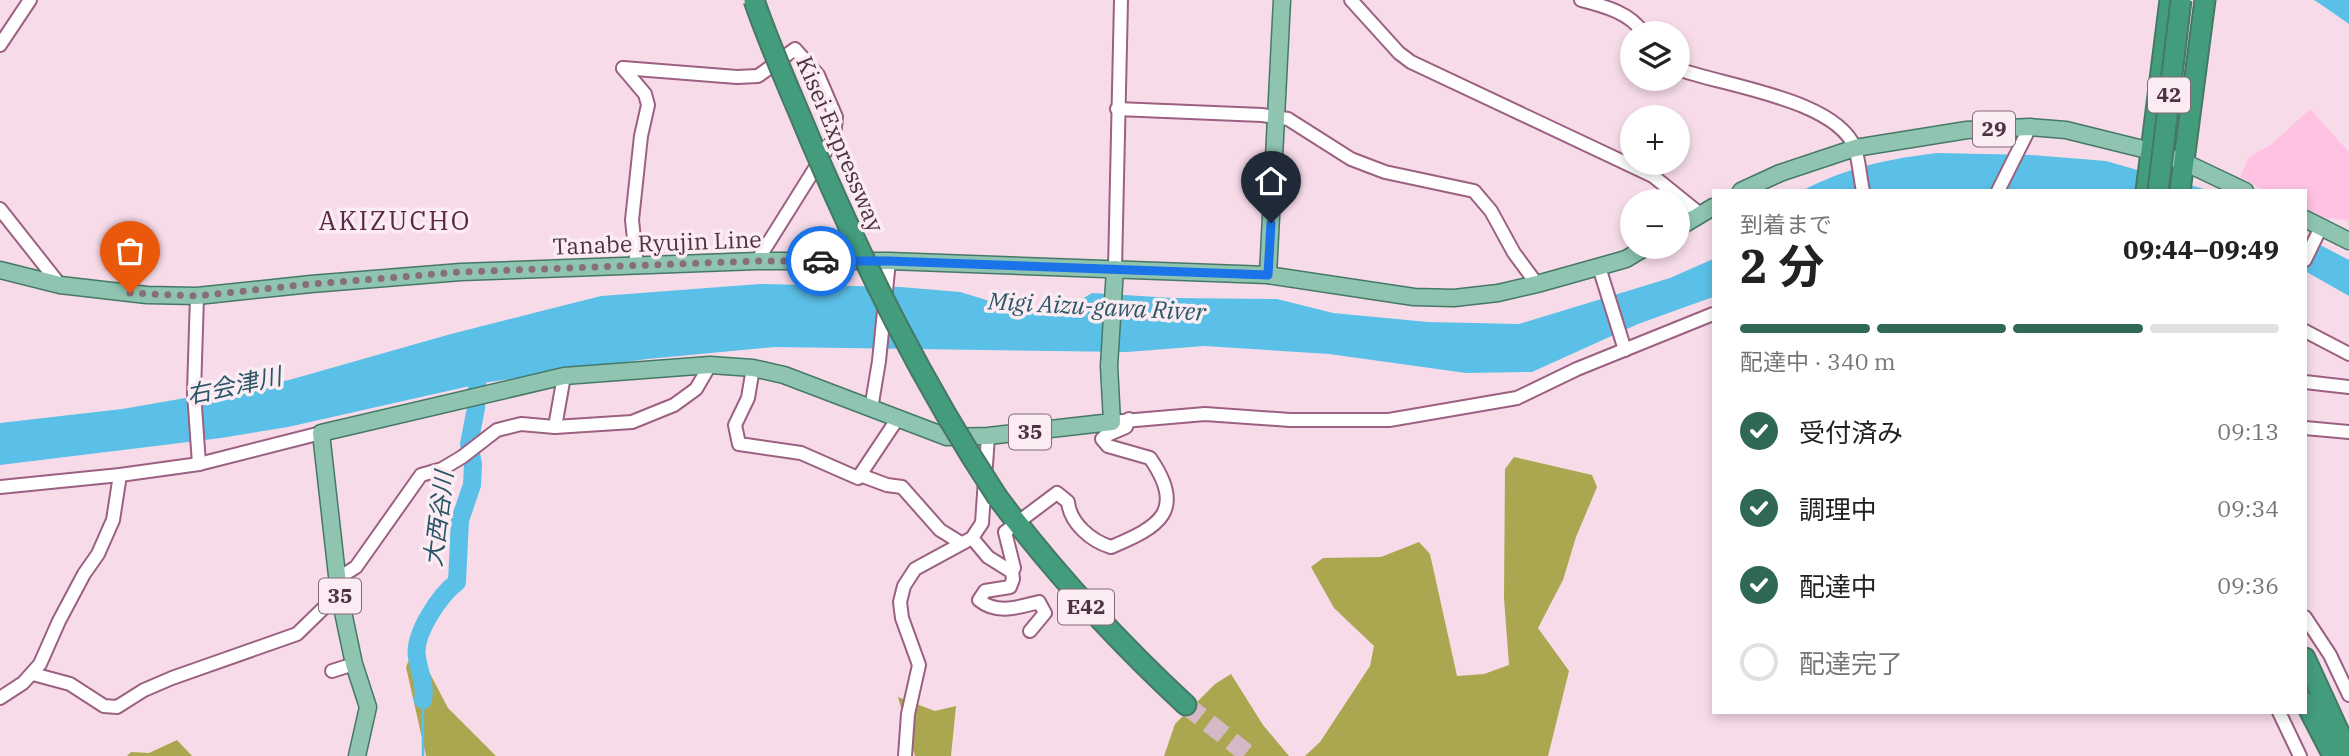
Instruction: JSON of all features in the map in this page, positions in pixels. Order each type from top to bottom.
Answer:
[{"type":"highway","name":"Kisei Expressway","points":[[754,0],[872,278],[934,396],[998,498],[1030,540],[1090,612],[1186,705]]},
{"type":"highway","points":[[2146,189],[2170,0]]},
{"type":"highway","name":"42","points":[[2158,189],[2181,0]]},
{"type":"highway","name":"42","points":[[2171,189],[2194,0]]},
{"type":"highway","points":[[2182,175],[2205,0]]},
{"type":"highway","points":[[2307,662],[2349,755]]},
{"type":"highway","points":[[2307,677],[2349,755]]},
{"type":"highway","points":[[2307,706],[2331,753]]},
{"type":"highway","points":[[2307,713],[2331,753]]},
{"type":"main road","points":[[1268,275],[1282,0]]},
{"type":"main road","name":"29","points":[[1745,189],[1780,173],[1855,151],[1967,130],[2030,127],[2066,130],[2150,158],[2182,175],[2237,189]]},
{"type":"main road","points":[[1690,221],[1707,211]]},
{"type":"main road","points":[[2307,221],[2319,231],[2349,241]]},
{"type":"main road","name":"Tanabe Ryujin Line","points":[[0,270],[60,285],[147,295],[197,296],[461,272],[757,261],[889,261],[1114,274],[1268,275],[1427,297],[1454,298],[1498,293],[1600,270],[1626,259]]},
{"type":"main road","points":[[1112,422],[1110,366],[1114,274]]},
{"type":"main road","name":"35","points":[[357,756],[368,707],[354,664],[338,586],[321,433],[564,376],[710,365],[753,368],[784,375],[947,437],[988,436],[1112,422]]},
{"type":"street","points":[[0,45],[30,0]]},
{"type":"street","points":[[1114,274],[1121,0]]},
{"type":"street","points":[[1351,0],[1399,53],[1411,62],[1653,176],[1707,211]]},
{"type":"street","points":[[1581,0],[1617,12],[1633,21]]},
{"type":"street","points":[[637,267],[632,220],[640,136],[649,105],[645,94],[623,68],[737,77],[758,76],[795,49],[818,75],[836,117],[834,138],[757,261]]},
{"type":"street","points":[[1690,72],[1782,99],[1825,115],[1842,130],[1855,151],[1863,189]]},
{"type":"street","points":[[1117,109],[1262,115],[1288,119],[1351,159],[1385,172],[1474,191],[1491,211],[1514,253],[1537,284]]},
{"type":"street","points":[[1999,189],[2030,127]]},
{"type":"street","points":[[0,209],[60,285]]},
{"type":"street","points":[[2307,256],[2319,231]]},
{"type":"street","points":[[871,409],[879,361],[889,261]]},
{"type":"street","points":[[1600,270],[1625,347]]},
{"type":"street","points":[[197,296],[194,393],[199,464]]},
{"type":"street","points":[[1112,422],[1205,414],[1290,420],[1389,420],[1517,398],[1625,347],[1712,314]]},
{"type":"street","points":[[1697,322],[1712,323]]},
{"type":"street","points":[[2307,332],[2349,354]]},
{"type":"street","points":[[33,674],[70,684],[104,706],[117,707],[172,678],[297,634],[356,567],[421,475],[462,457],[497,430],[521,424],[555,427],[632,422],[674,405],[696,389],[710,365]]},
{"type":"street","points":[[753,368],[748,398],[735,425],[739,443],[801,453],[858,478],[898,418]]},
{"type":"street","points":[[555,427],[564,376]]},
{"type":"street","points":[[2307,382],[2349,387]]},
{"type":"street","points":[[1025,517],[1056,493],[1068,502],[1069,513],[1088,535],[1101,544],[1111,547],[1153,527],[1164,512],[1166,499],[1166,486],[1159,471],[1150,457],[1108,446],[1102,439],[1126,427],[1129,419]]},
{"type":"street","points":[[2307,428],[2349,432]]},
{"type":"street","points":[[0,487],[199,464],[321,433]]},
{"type":"street","points":[[905,756],[908,714],[919,665],[902,618],[900,602],[904,586],[915,569],[966,540],[982,523],[988,436]]},
{"type":"street","points":[[0,698],[33,674],[40,664],[59,621],[98,554],[113,520],[120,475]]},
{"type":"street","points":[[860,475],[887,485],[902,487],[940,530],[966,540],[1012,572]]},
{"type":"street","points":[[1009,529],[1005,532],[1014,568],[1010,587],[985,591],[979,600],[987,607],[1011,609],[1039,602],[1045,613],[1030,631]]},
{"type":"street","points":[[2307,620],[2330,655],[2349,695]]},
{"type":"street","points":[[332,671],[354,664]]},
{"type":"street","points":[[2280,714],[2300,756]]},
{"type":"shaded area","points":[[2310,109],[2349,152],[2349,221],[2331,218],[2323,223],[2307,214],[2307,189],[2261,189],[2240,177],[2249,157],[2272,144]]},
{"type":"shaded area","points":[[1514,457],[1592,475],[1597,487],[1576,537],[1563,580],[1538,628],[1569,671],[1548,756],[1305,756],[1320,742],[1370,666],[1374,646],[1334,608],[1311,567],[1323,558],[1381,557],[1419,542],[1430,554],[1457,676],[1484,674],[1509,665],[1504,598],[1505,469]]},
{"type":"shaded area","points":[[415,645],[448,708],[496,756],[426,756],[406,667]]},
{"type":"shaded area","points":[[1231,674],[1263,725],[1289,756],[1164,756],[1175,724],[1215,684]]},
{"type":"shaded area","points":[[898,697],[935,711],[956,706],[951,756],[915,756]]},
{"type":"shaded area","points":[[177,740],[192,756],[127,756],[131,752],[149,753]]},
{"type":"water","points":[[2313,0],[2349,0],[2349,24],[2316,1]]},
{"type":"water","points":[[1938,153],[2031,155],[2106,161],[2204,189],[1806,189],[1868,165]]},
{"type":"water","points":[[2307,238],[2349,260],[2349,296],[2307,272]]},
{"type":"water","name":"Migi Aizu-gawa River","points":[[1712,259],[1712,297],[1638,324],[1532,372],[1466,373],[1329,354],[1204,346],[1127,352],[775,347],[647,359],[483,383],[288,427],[221,438],[0,465],[0,423],[122,409],[289,380],[451,334],[601,296],[760,284],[901,287],[960,292],[1013,308],[1065,309],[1092,293],[1173,298],[1277,299],[1333,313],[1428,322],[1519,324],[1670,278]]},
{"type":"waterway","name":"大西谷川","points":[[423,700],[423,683],[417,657],[419,637],[436,605],[457,582],[460,520],[472,485],[473,464],[469,444],[476,408],[478,362]]},
{"type":"waterway","name":"大西谷川","points":[[423,700],[423,756]]},
{"type":"tunnel","points":[[1186,705],[1250,756]]},
{"type":"way so far","points":[[130,293],[197,296],[461,272],[821,261]]},
{"type":"district","name":"AKIZUCHO","points":[[395,221]]},
{"type":"route","points":[[821,261],[889,261],[1268,275],[1271,223]]},
{"type":"water label","name":"右会津川","points":[[234,386]]}]
